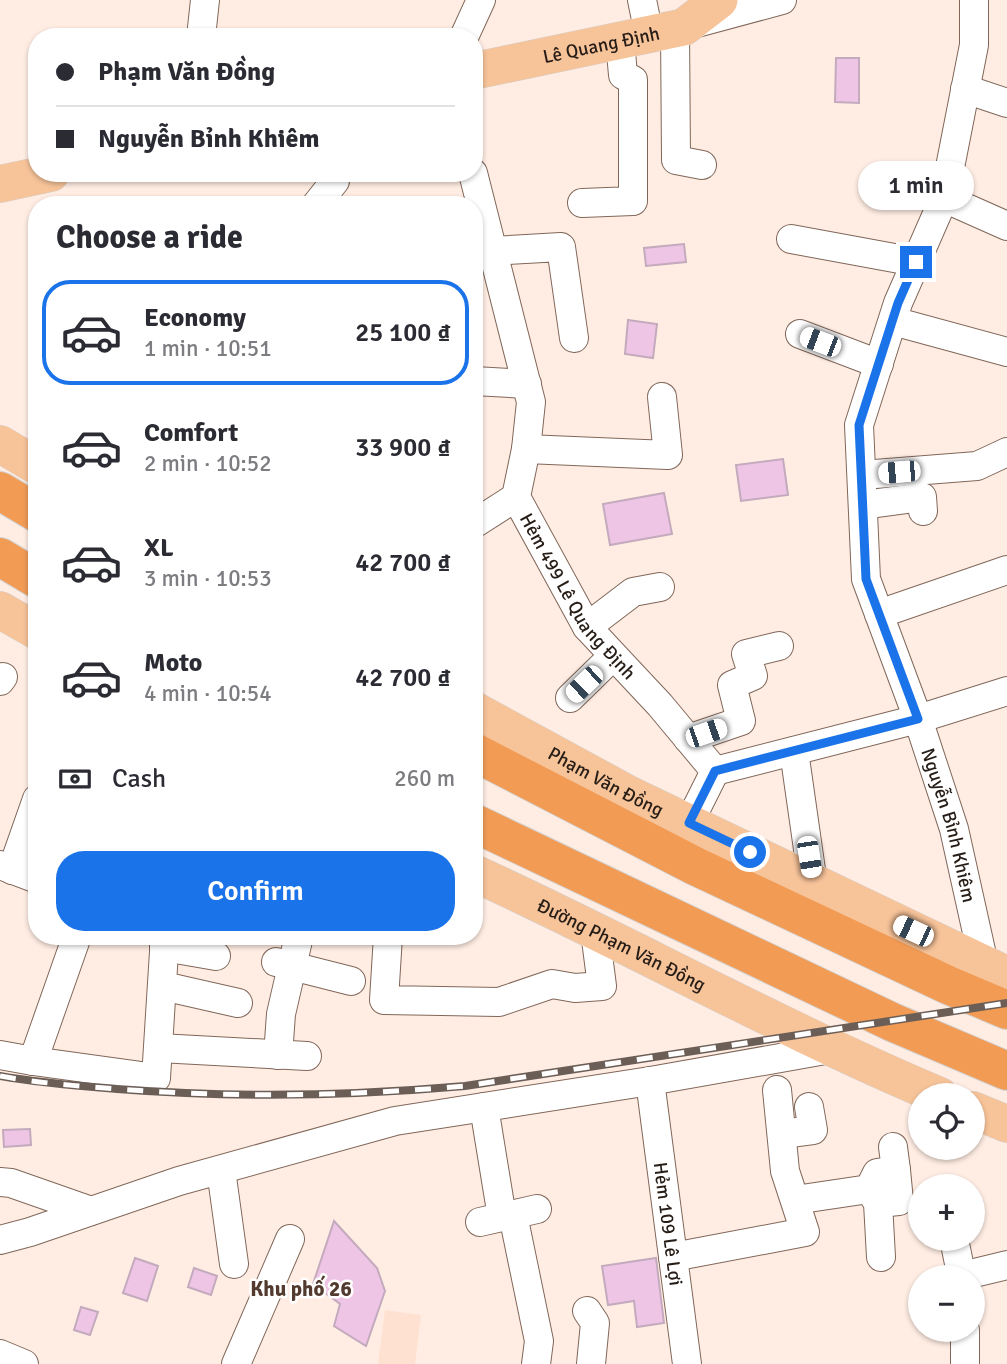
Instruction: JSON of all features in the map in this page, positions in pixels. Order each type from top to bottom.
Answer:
[{"type":"highway","points":[[0,491],[28,508]]},
{"type":"highway","points":[[0,558],[28,574]]},
{"type":"highway","name":"Phạm Văn Đồng","points":[[483,757],[695,866],[1007,1010]]},
{"type":"highway","points":[[483,827],[891,1022],[1007,1071]]},
{"type":"main road","name":"Lê Quang Định","points":[[483,69],[654,26],[719,0]]},
{"type":"main road","points":[[0,184],[28,178]]},
{"type":"main road","points":[[0,444],[28,461]]},
{"type":"main road","points":[[2,613],[28,626]]},
{"type":"main road","name":"Phạm Văn Đồng","points":[[483,715],[630,795],[996,969]]},
{"type":"main road","name":"Đường Phạm Văn Đồng","points":[[483,877],[770,1016],[831,1049]]},
{"type":"main road","points":[[831,1049],[910,1083]]},
{"type":"main road","points":[[985,1115],[1007,1124]]},
{"type":"street","points":[[202,28],[205,0]]},
{"type":"street","points":[[468,28],[481,0]]},
{"type":"street","points":[[582,203],[633,201],[633,79],[623,75],[654,26],[782,0]]},
{"type":"street","name":"Nguyễn Bỉnh Khiêm","points":[[974,0],[974,45],[944,198],[893,321],[859,425],[866,579],[918,719],[996,969]]},
{"type":"street","points":[[654,26],[676,160],[702,165]]},
{"type":"street","points":[[965,89],[1007,103]]},
{"type":"street","points":[[323,196],[334,182]]},
{"type":"street","points":[[944,198],[1007,226]]},
{"type":"street","points":[[791,239],[916,262]]},
{"type":"street","points":[[483,251],[561,247],[574,338]]},
{"type":"street","name":"Hẻm 499 Lê Quang Định","points":[[483,251],[531,402],[526,449],[516,497],[587,627],[715,771]]},
{"type":"street","points":[[893,321],[1007,352]]},
{"type":"street","points":[[800,334],[879,364]]},
{"type":"street","points":[[483,382],[527,384]]},
{"type":"street","points":[[526,449],[668,455],[662,397]]},
{"type":"street","points":[[862,475],[977,466],[1007,452]]},
{"type":"street","points":[[483,518],[516,497]]},
{"type":"street","points":[[863,505],[922,497],[922,511]]},
{"type":"street","points":[[879,614],[1007,570]]},
{"type":"street","points":[[587,627],[633,592],[660,587]]},
{"type":"street","points":[[688,739],[741,721],[732,685],[753,676],[746,654],[779,646]]},
{"type":"street","points":[[570,698],[613,656]]},
{"type":"street","points":[[689,823],[715,771],[918,719],[1007,691]]},
{"type":"street","points":[[794,751],[813,884]]},
{"type":"street","points":[[16,871],[28,830]]},
{"type":"street","points":[[387,945],[384,1000],[499,1002],[552,984],[575,988],[602,986],[596,932]]},
{"type":"street","points":[[33,1061],[74,945]]},
{"type":"street","points":[[0,1055],[156,1078],[164,945]]},
{"type":"street","points":[[175,945],[216,956]]},
{"type":"street","points":[[278,1055],[283,964],[294,945]]},
{"type":"street","points":[[283,964],[351,981]]},
{"type":"street","points":[[163,986],[238,1003]]},
{"type":"street","points":[[159,1048],[307,1056]]},
{"type":"street","points":[[0,1240],[221,1170],[395,1121],[831,1049]]},
{"type":"street","name":"Hẻm 109 Lê Lợi","points":[[650,1081],[687,1364]]},
{"type":"street","points":[[673,1257],[805,1232],[785,1171],[778,1090]]},
{"type":"street","points":[[484,1107],[539,1342],[536,1364]]},
{"type":"street","points":[[782,1134],[813,1130],[809,1107]]},
{"type":"street","points":[[881,1256],[873,1196],[877,1173],[894,1158]]},
{"type":"street","points":[[221,1170],[234,1264]]},
{"type":"street","points":[[0,1182],[91,1211]]},
{"type":"street","points":[[795,1200],[873,1196]]},
{"type":"street","points":[[236,1364],[290,1239]]},
{"type":"street","points":[[985,1271],[1007,1265]]},
{"type":"street","points":[[587,1311],[595,1323],[591,1364]]},
{"type":"street","points":[[965,1342],[965,1364]]},
{"type":"street","points":[[0,1354],[24,1364]]},
{"type":"shaded area","points":[[385,1310],[421,1315],[415,1364],[378,1364]]},
{"type":"building","points":[[836,58],[859,58],[859,103],[835,102]]},
{"type":"building","points":[[684,244],[686,262],[646,266],[644,248]]},
{"type":"building","points":[[628,320],[657,324],[653,358],[625,354]]},
{"type":"building","points":[[783,459],[788,495],[741,501],[736,465]]},
{"type":"building","points":[[664,493],[672,534],[610,545],[603,504]]},
{"type":"building","points":[[30,1129],[31,1145],[4,1147],[3,1130]]},
{"type":"building","points":[[334,1221],[377,1268],[385,1291],[366,1346],[334,1326],[340,1304],[313,1284]]},
{"type":"building","points":[[135,1258],[158,1266],[147,1301],[123,1293]]},
{"type":"building","points":[[656,1258],[664,1323],[637,1327],[634,1301],[608,1305],[602,1266]]},
{"type":"building","points":[[194,1268],[217,1276],[211,1295],[188,1287]]},
{"type":"building","points":[[81,1307],[98,1312],[90,1335],[74,1330]]},
{"type":"railway","points":[[0,1076],[73,1085],[204,1094],[335,1094],[465,1086],[1007,1003]]},
{"type":"district","name":"Khu phố 26","points":[[301,1289]]},
{"type":"route","points":[[750,852],[689,823],[715,771],[918,719],[866,579],[859,425],[898,303],[916,262]]}]
